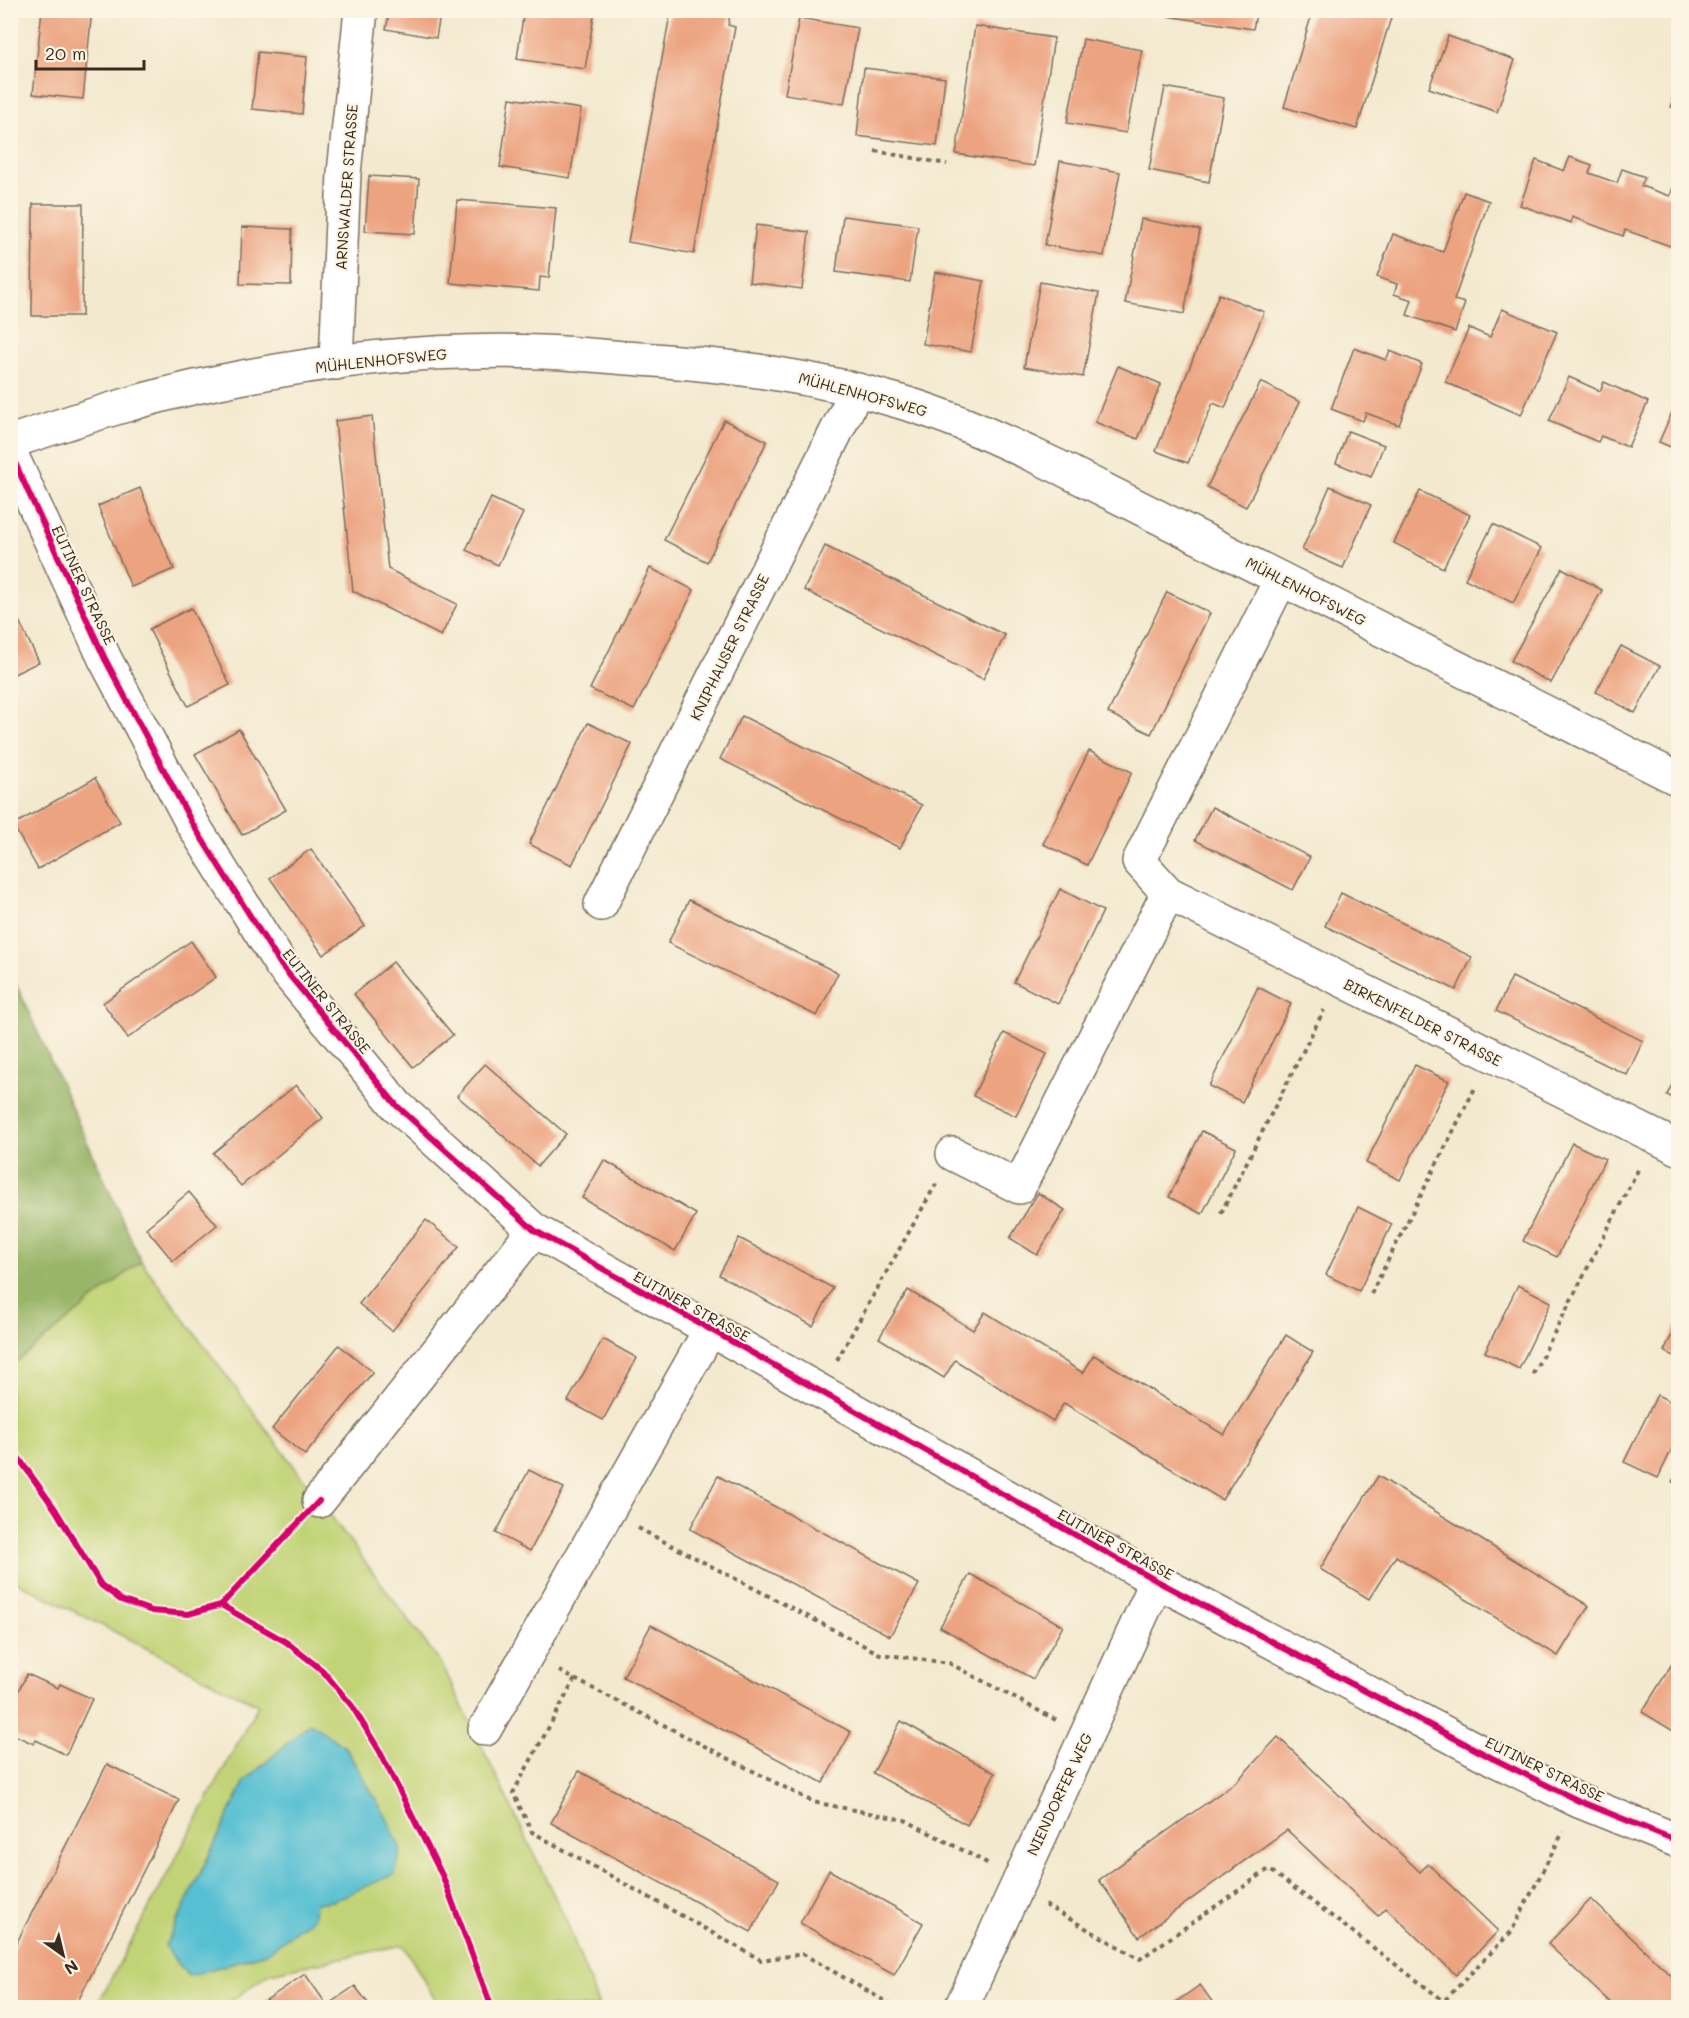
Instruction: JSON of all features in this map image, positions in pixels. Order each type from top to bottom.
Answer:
[{"type":"street","name":"ARNSWALDER STRASSE","points":[[336,363],[344,173],[362,10]]},
{"type":"street","name":"MÜHLENHOFSWEG","points":[[10,442],[118,407],[220,381],[336,363],[451,353],[542,352],[700,363],[788,374],[904,402],[975,429],[1061,468],[1678,779]]},
{"type":"street","name":"KNIPHAUSER STRASSE","points":[[602,904],[857,390]]},
{"type":"street","name":"EUTINER STRASSE","points":[[10,452],[105,658],[192,823],[281,965],[397,1106],[534,1230],[1157,1581],[1579,1801],[1678,1841]]},
{"type":"street","name":"BIRKENFELDER STRASSE","points":[[1281,579],[1139,861],[1168,893],[1667,1142]]},
{"type":"street","points":[[953,1154],[1019,1187],[1168,893]]},
{"type":"street","points":[[319,1501],[534,1230]]},
{"type":"street","name":"EUTINER STRASSE","points":[[485,1729],[710,1330]]},
{"type":"street","name":"NIENDORFER WEG","points":[[961,2007],[1157,1581]]},
{"type":"path","points":[[875,151],[948,164]]},
{"type":"path","points":[[1221,1213],[1340,980]]},
{"type":"path","points":[[1371,1294],[1491,1056]]},
{"type":"path","points":[[1533,1374],[1667,1142]]},
{"type":"path","points":[[820,1391],[953,1154]]},
{"type":"path","points":[[1674,1483],[1678,1473]]},
{"type":"path","points":[[607,1512],[880,1654],[949,1663],[1085,1736]]},
{"type":"path","points":[[527,1654],[813,1802],[905,1820],[1017,1884],[1140,1959],[1269,1869],[1444,2001],[1446,2007]]},
{"type":"path","points":[[575,1679],[513,1793],[532,1832],[761,1960],[802,1954],[897,2007]]},
{"type":"path","points":[[1444,2001],[1511,1932],[1579,1801]]},
{"type":"green space","points":[[11,973],[141,1261],[10,1366]]},
{"type":"green space","points":[[141,1261],[442,1665],[566,1920],[599,2007],[440,2007],[403,1945],[270,1973],[223,2007],[96,2007],[258,1705],[11,1579],[10,1366]],"holes":[[[245,1781],[332,1901],[315,1903],[266,1953],[188,1976],[165,1946]]]},
{"type":"water","points":[[310,1723],[345,1747],[387,1818],[401,1850],[395,1874],[332,1901],[315,1903],[314,1917],[266,1953],[188,1976],[165,1947],[245,1781]]},
{"type":"building","points":[[42,10],[92,10],[83,99],[33,94]]},
{"type":"building","points":[[390,10],[441,10],[436,38],[386,29]]},
{"type":"building","points":[[524,10],[595,10],[585,69],[517,59]]},
{"type":"building","points":[[652,10],[731,10],[728,25],[735,27],[694,254],[628,242],[670,15]]},
{"type":"building","points":[[1168,10],[1257,10],[1253,29],[1167,16]]},
{"type":"building","points":[[1313,10],[1393,11],[1357,129],[1284,107]]},
{"type":"building","points":[[799,18],[858,28],[844,104],[785,94]]},
{"type":"building","points":[[975,26],[1054,38],[1034,166],[956,154]]},
{"type":"building","points":[[1448,36],[1515,60],[1497,112],[1429,88]]},
{"type":"building","points":[[1083,39],[1142,50],[1126,133],[1067,123]]},
{"type":"building","points":[[258,52],[307,57],[302,114],[252,109]]},
{"type":"building","points":[[864,68],[945,78],[937,146],[857,136]]},
{"type":"building","points":[[1678,85],[1678,109],[1671,107]]},
{"type":"building","points":[[1165,87],[1224,98],[1209,182],[1149,170]]},
{"type":"building","points":[[510,98],[581,109],[570,178],[500,167]]},
{"type":"building","points":[[1570,157],[1592,165],[1589,173],[1617,183],[1622,169],[1645,177],[1641,186],[1670,196],[1675,182],[1678,183],[1678,243],[1676,248],[1625,230],[1623,236],[1572,217],[1571,223],[1520,205],[1536,160],[1564,171]]},
{"type":"building","points":[[1060,161],[1120,172],[1104,256],[1045,245]]},
{"type":"building","points":[[369,176],[419,179],[415,234],[365,231]]},
{"type":"building","points":[[1464,192],[1489,201],[1454,300],[1465,303],[1455,332],[1407,315],[1412,300],[1394,294],[1397,284],[1377,277],[1393,234],[1443,252]]},
{"type":"building","points":[[457,200],[556,208],[549,278],[540,277],[539,291],[450,283]]},
{"type":"building","points":[[33,204],[83,204],[82,316],[32,316]]},
{"type":"building","points":[[843,216],[918,226],[910,282],[836,272]]},
{"type":"building","points":[[1141,219],[1200,230],[1184,314],[1125,303]]},
{"type":"building","points":[[756,225],[809,232],[802,289],[749,282]]},
{"type":"building","points":[[242,227],[292,229],[291,285],[240,284]]},
{"type":"building","points":[[935,272],[984,281],[971,352],[923,344]]},
{"type":"building","points":[[1040,282],[1099,293],[1083,377],[1024,367]]},
{"type":"building","points":[[1219,294],[1264,312],[1225,408],[1213,403],[1188,463],[1156,451]]},
{"type":"building","points":[[1502,309],[1557,332],[1521,415],[1445,382],[1469,328],[1490,337]]},
{"type":"building","points":[[1354,348],[1386,360],[1390,351],[1422,364],[1399,425],[1366,413],[1363,421],[1331,409]]},
{"type":"building","points":[[1118,366],[1161,384],[1138,439],[1095,422]]},
{"type":"building","points":[[1569,377],[1600,391],[1604,382],[1648,402],[1628,447],[1601,436],[1598,442],[1549,421]]},
{"type":"building","points":[[1261,382],[1300,402],[1246,507],[1207,487]]},
{"type":"building","points":[[1676,403],[1678,404],[1678,450],[1659,442]]},
{"type":"building","points":[[372,416],[388,569],[457,604],[441,636],[353,591],[335,421]]},
{"type":"building","points":[[724,420],[767,441],[707,562],[664,540]]},
{"type":"building","points":[[1348,431],[1384,445],[1371,477],[1336,463]]},
{"type":"building","points":[[1330,486],[1371,505],[1343,568],[1302,550]]},
{"type":"building","points":[[140,488],[174,569],[131,587],[98,506]]},
{"type":"building","points":[[1420,491],[1470,515],[1443,568],[1394,543]]},
{"type":"building","points":[[491,498],[523,513],[498,565],[466,550]]},
{"type":"building","points":[[1493,524],[1542,548],[1513,603],[1465,579]]},
{"type":"building","points":[[825,546],[1005,635],[983,679],[804,590]]},
{"type":"building","points":[[650,568],[694,590],[634,710],[590,689]]},
{"type":"building","points":[[1562,568],[1602,590],[1551,683],[1511,661]]},
{"type":"building","points":[[1167,592],[1210,613],[1151,734],[1108,713]]},
{"type":"building","points":[[191,608],[230,685],[188,706],[149,629]]},
{"type":"building","points":[[17,617],[39,662],[10,676],[10,620]]},
{"type":"building","points":[[1621,646],[1660,666],[1635,713],[1596,692]]},
{"type":"building","points":[[742,716],[922,805],[900,848],[720,759]]},
{"type":"building","points":[[588,723],[632,744],[572,865],[529,844]]},
{"type":"building","points":[[239,729],[286,810],[242,835],[195,754]]},
{"type":"building","points":[[1089,751],[1132,772],[1087,865],[1043,844]]},
{"type":"building","points":[[95,778],[120,822],[38,869],[13,825]]},
{"type":"building","points":[[1212,807],[1310,857],[1293,890],[1195,840]]},
{"type":"building","points":[[311,849],[365,926],[323,955],[270,878]]},
{"type":"building","points":[[1060,889],[1103,911],[1058,1004],[1014,982]]},
{"type":"building","points":[[1341,893],[1472,957],[1456,990],[1325,926]]},
{"type":"building","points":[[689,900],[838,973],[817,1016],[668,943]]},
{"type":"building","points":[[191,941],[216,977],[128,1038],[103,1003]]},
{"type":"building","points":[[393,962],[453,1035],[413,1067],[354,994]]},
{"type":"building","points":[[1512,977],[1643,1041],[1627,1075],[1496,1011]]},
{"type":"building","points":[[1258,987],[1291,1004],[1242,1102],[1209,1086]]},
{"type":"building","points":[[1004,1033],[1047,1054],[1016,1116],[973,1096]]},
{"type":"building","points":[[485,1064],[566,1134],[538,1166],[457,1096]]},
{"type":"building","points":[[1415,1065],[1449,1081],[1400,1180],[1366,1163]]},
{"type":"building","points":[[1678,1072],[1678,1101],[1667,1095]]},
{"type":"building","points":[[296,1085],[323,1118],[241,1186],[213,1153]]},
{"type":"building","points":[[1202,1131],[1236,1148],[1202,1214],[1169,1197]]},
{"type":"building","points":[[1572,1143],[1605,1159],[1557,1257],[1523,1241]]},
{"type":"building","points":[[604,1160],[696,1214],[675,1251],[582,1198]]},
{"type":"building","points":[[189,1192],[217,1225],[173,1261],[146,1228]]},
{"type":"building","points":[[1038,1193],[1065,1210],[1037,1255],[1010,1238]]},
{"type":"building","points":[[1358,1207],[1392,1224],[1359,1291],[1326,1275]]},
{"type":"building","points":[[426,1220],[459,1247],[392,1331],[359,1304]]},
{"type":"building","points":[[739,1238],[833,1288],[813,1326],[719,1275]]},
{"type":"building","points":[[1518,1285],[1551,1302],[1519,1369],[1485,1352]]},
{"type":"building","points":[[908,1290],[973,1330],[985,1312],[1083,1373],[1094,1355],[1224,1435],[1286,1335],[1313,1352],[1222,1500],[1064,1403],[1053,1421],[955,1360],[944,1378],[879,1338]]},
{"type":"building","points":[[1678,1322],[1678,1358],[1664,1351]]},
{"type":"building","points":[[603,1339],[637,1358],[603,1420],[568,1401]]},
{"type":"building","points":[[339,1345],[373,1372],[305,1455],[272,1429]]},
{"type":"building","points":[[1657,1395],[1678,1405],[1678,1436],[1658,1478],[1624,1462]]},
{"type":"building","points":[[529,1470],[564,1488],[530,1551],[496,1533]]},
{"type":"building","points":[[718,1476],[919,1584],[890,1636],[690,1529]]},
{"type":"building","points":[[1378,1476],[1589,1606],[1558,1656],[1396,1556],[1369,1599],[1320,1569]]},
{"type":"building","points":[[970,1574],[1063,1626],[1033,1679],[940,1627]]},
{"type":"building","points":[[651,1625],[851,1732],[823,1783],[623,1677]]},
{"type":"building","points":[[1675,1659],[1678,1661],[1678,1734],[1642,1712]]},
{"type":"building","points":[[27,1674],[58,1688],[60,1684],[92,1699],[66,1755],[36,1740],[34,1744],[10,1733],[10,1708]]},
{"type":"building","points":[[901,1721],[995,1773],[967,1825],[873,1773]]},
{"type":"building","points":[[1278,1737],[1420,1872],[1428,1864],[1498,1931],[1456,1975],[1386,1908],[1378,1916],[1287,1830],[1139,1937],[1099,1880],[1237,1781]]},
{"type":"building","points":[[107,1764],[179,1800],[75,2007],[10,2007],[10,1956]]},
{"type":"building","points":[[579,1771],[779,1880],[751,1932],[551,1823]]},
{"type":"building","points":[[829,1870],[923,1923],[894,1975],[800,1923]]},
{"type":"building","points":[[1591,1899],[1678,1982],[1678,2007],[1615,2007],[1548,1944]]},
{"type":"building","points":[[305,1974],[327,2005],[355,1986],[371,2007],[256,2007]]},
{"type":"building","points":[[1200,1985],[1216,2007],[1169,2007]]},
{"type":"cycle path","points":[[10,452],[105,659],[192,823],[281,965],[397,1106],[534,1230],[1157,1581],[1492,1758],[1579,1801],[1678,1841]]},
{"type":"cycle path","points":[[10,1446],[55,1509],[101,1585],[121,1600],[152,1611],[188,1614],[221,1605],[286,1642],[322,1670],[352,1706],[379,1750],[443,1877],[492,2008]]},
{"type":"cycle path","points":[[221,1605],[319,1501]]}]
